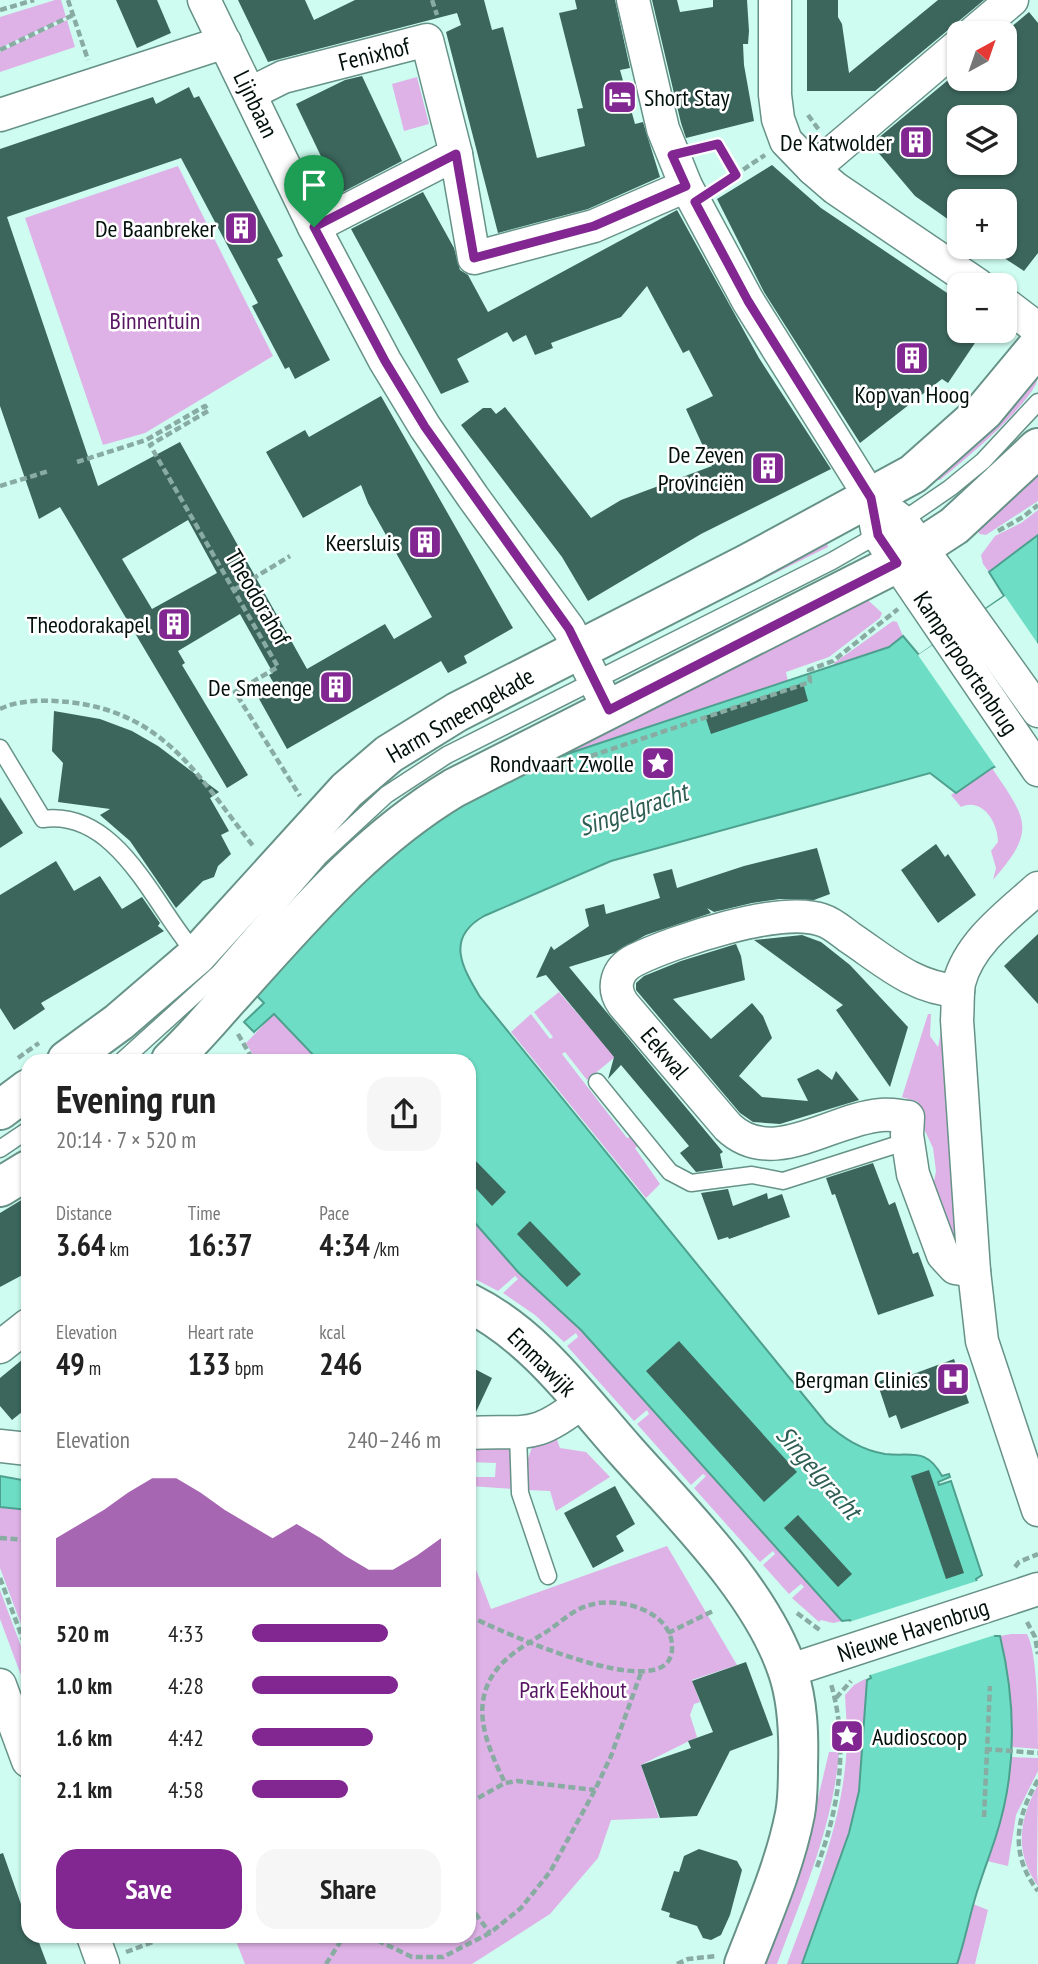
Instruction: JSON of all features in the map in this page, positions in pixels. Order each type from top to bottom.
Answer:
[{"type":"main road","name":"Harm Smeengekade","points":[[177,1054],[339,877],[386,834],[454,788],[594,680],[871,498],[913,474],[984,411],[1038,346]]},
{"type":"main road","name":"Harm Smeengekade","points":[[84,1054],[197,956],[331,807],[367,772],[431,726],[594,680],[900,542],[954,526],[1038,448]]},
{"type":"main road","points":[[0,1110],[21,1094]]},
{"type":"main road","points":[[0,1187],[21,1174]]},
{"type":"main road","name":"Emmawijk","points":[[476,1307],[509,1327],[533,1348],[582,1402]]},
{"type":"main road","points":[[582,1402],[677,1507],[723,1564],[769,1629],[788,1671],[795,1698],[799,1738],[797,1800],[786,1850],[744,1964]]},
{"type":"street","name":"Lijnbaan","points":[[204,0],[314,227],[385,361],[425,427],[569,629],[594,680]]},
{"type":"street","points":[[634,0],[649,77],[672,155],[690,194],[748,301],[871,498]]},
{"type":"street","points":[[775,0],[775,96],[778,119],[786,141],[813,169],[961,273]]},
{"type":"street","points":[[987,21],[1012,0]]},
{"type":"street","name":"Fenixhof","points":[[251,93],[283,77],[427,40],[456,154],[474,258],[594,226],[690,194]]},
{"type":"street","points":[[0,115],[225,42]]},
{"type":"street","points":[[813,169],[947,55]]},
{"type":"street","points":[[314,227],[456,154]]},
{"type":"street","points":[[1017,313],[1038,329]]},
{"type":"street","name":"Kamperpoortenbrug","points":[[871,498],[958,624],[1037,767]]},
{"type":"street","name":"Kamperpoortenbrug","points":[[958,624],[1038,711]]},
{"type":"street","points":[[1038,888],[1009,913],[973,953],[964,967],[958,991],[959,1048],[974,1271],[982,1341],[1038,1510]]},
{"type":"street","name":"Eekwal","points":[[958,991],[921,985],[830,924],[811,917],[747,922],[655,951],[627,964],[617,980],[617,993],[622,1004],[728,1127],[740,1137],[753,1143],[776,1144],[866,1117],[908,1117],[908,1141],[918,1190],[943,1255],[955,1268],[974,1271]]},
{"type":"street","points":[[0,1347],[21,1330]]},
{"type":"street","name":"Emmawijk","points":[[476,1433],[543,1430],[582,1402]]},
{"type":"street","points":[[0,1446],[21,1448]]},
{"type":"street","name":"Nieuwe Havenbrug","points":[[788,1671],[1038,1589]]},
{"type":"street","points":[[0,1685],[21,1742]]},
{"type":"lane","points":[[900,542],[944,493],[983,461],[1038,402]]},
{"type":"lane","name":"Harm Smeengekade","points":[[130,1054],[219,973],[320,856],[386,795],[447,755],[594,680]]},
{"type":"lane","points":[[0,748],[43,819],[75,820],[115,845],[134,865],[173,927],[197,956]]},
{"type":"lane","points":[[597,1082],[670,1172],[678,1179],[691,1183],[752,1175],[783,1181],[908,1141]]},
{"type":"lane","points":[[0,1149],[21,1135]]},
{"type":"lane","points":[[518,1433],[520,1493],[548,1576]]},
{"type":"path","points":[[0,10],[34,0]]},
{"type":"path","points":[[68,0],[96,84]]},
{"type":"path","points":[[0,50],[73,15]]},
{"type":"path","points":[[690,194],[736,175],[786,141]]},
{"type":"path","points":[[672,155],[718,144],[736,175]]},
{"type":"path","points":[[77,462],[149,442],[208,411]]},
{"type":"path","name":"Theodorahof","points":[[149,442],[278,667],[235,692],[304,803]]},
{"type":"path","points":[[0,486],[49,471]]},
{"type":"path","points":[[988,538],[1038,505]]},
{"type":"path","points":[[234,590],[290,556]]},
{"type":"path","points":[[585,758],[810,682],[809,670],[833,661],[898,609]]},
{"type":"path","points":[[0,709],[8,705],[49,700],[108,709],[139,722],[170,744],[198,773],[259,853]]},
{"type":"path","points":[[237,1034],[249,1054]]},
{"type":"path","points":[[0,1538],[21,1540]]},
{"type":"path","points":[[0,1578],[21,1634]]},
{"type":"path","points":[[476,1619],[527,1643],[597,1666],[642,1670],[659,1667],[669,1659],[673,1647],[660,1621],[648,1612],[634,1606],[593,1604],[579,1609],[527,1643],[515,1650],[494,1674],[483,1704],[487,1737],[505,1783]]},
{"type":"path","points":[[668,1633],[715,1610]]},
{"type":"path","points":[[798,1614],[823,1632]]},
{"type":"path","points":[[476,1940],[490,1933],[531,1899],[550,1872],[611,1756],[642,1670]]},
{"type":"path","points":[[984,1817],[985,1749],[990,1686]]},
{"type":"path","points":[[985,1749],[1038,1752]]},
{"type":"path","points":[[1038,1780],[1023,1806],[1018,1832],[1023,1863],[1038,1891]]},
{"type":"path","points":[[476,1799],[505,1783],[537,1782],[595,1790]]},
{"type":"path","points":[[476,1914],[490,1933]]},
{"type":"path","points":[[137,1943],[139,1947]]},
{"type":"path","points":[[99,1953],[150,1943]]},
{"type":"path","points":[[326,1964],[340,1943]]},
{"type":"path","points":[[381,1943],[402,1954],[422,1959],[443,1957],[470,1943]]},
{"type":"green space","points":[[61,0],[66,17],[0,48],[0,17]]},
{"type":"green space","points":[[67,20],[75,47],[0,72],[0,52]]},
{"type":"green space","points":[[417,77],[429,124],[404,131],[392,84]]},
{"type":"green space","name":"Binnentuin","points":[[178,166],[273,356],[145,433],[103,445],[25,218]]},
{"type":"green space","points":[[1038,363],[1036,384],[1018,409],[978,448],[937,480],[932,474]]},
{"type":"green space","points":[[1038,456],[1038,501],[986,535],[980,534],[977,531]]},
{"type":"green space","points":[[1038,510],[1038,535],[989,572],[981,555],[995,536],[1021,523]]},
{"type":"green space","points":[[824,535],[828,547],[601,660]]},
{"type":"green space","points":[[858,591],[882,613],[880,618],[829,657],[786,672],[788,682],[543,762]]},
{"type":"green space","points":[[893,621],[897,622],[903,636],[889,647],[835,665],[834,663]]},
{"type":"green space","points":[[992,768],[1013,800],[1022,824],[1017,848],[993,880],[996,868],[991,851],[998,842],[992,820],[976,805],[961,807],[951,795]]},
{"type":"green space","points":[[559,992],[615,1057],[587,1080],[565,1052],[562,1054],[627,1138],[630,1137],[638,1146],[635,1148],[660,1184],[646,1198],[511,1032],[531,1014],[550,1039],[553,1037],[534,1012]]},
{"type":"green space","points":[[274,1014],[312,1054],[252,1054],[246,1043]]},
{"type":"green space","points":[[928,1014],[931,1014],[930,1036],[938,1047],[943,1021],[962,1250],[952,1250],[933,1187],[936,1171],[933,1148],[917,1114],[918,1102],[902,1097]]},
{"type":"green space","points":[[476,1224],[518,1272],[581,1330],[842,1621],[819,1622],[792,1598],[804,1587],[801,1584],[789,1594],[763,1565],[775,1554],[773,1551],[760,1562],[694,1488],[706,1476],[703,1474],[691,1485],[637,1424],[649,1414],[647,1410],[634,1421],[567,1346],[578,1337],[576,1333],[564,1342],[535,1315],[503,1293],[518,1279],[515,1276],[498,1291],[476,1280]]},
{"type":"green space","points":[[556,1437],[560,1448],[586,1452],[610,1477],[556,1511],[550,1491],[527,1490],[527,1461],[534,1442]]},
{"type":"green space","points":[[476,1442],[509,1447],[512,1489],[476,1486],[476,1477],[495,1477],[496,1463],[476,1462]]},
{"type":"green space","points":[[21,1496],[21,1624],[0,1568],[0,1507]]},
{"type":"green space","name":"Park Eekhout","points":[[667,1546],[737,1665],[692,1680],[700,1702],[694,1704],[690,1715],[697,1737],[641,1765],[659,1818],[611,1820],[598,1858],[550,1914],[472,1964],[245,1964],[237,1943],[476,1943],[476,1569],[491,1609]]},
{"type":"green space","points":[[0,1590],[21,1646],[21,1675],[0,1619]]},
{"type":"green space","points":[[1027,1634],[1031,1644],[1037,1689],[1038,1749],[1011,1747],[1009,1692],[1000,1636]]},
{"type":"green space","points":[[865,1679],[864,1752],[854,1816],[802,1964],[787,1964],[834,1828],[850,1736],[847,1731],[845,1695],[854,1685]]},
{"type":"green space","points":[[829,1752],[839,1752],[836,1780],[816,1860],[777,1964],[763,1964],[813,1819]]},
{"type":"green space","points":[[1011,1757],[1038,1758],[1038,1771],[1016,1815],[1008,1866],[987,1861],[1007,1792]]},
{"type":"green space","points":[[1038,1785],[1038,1886],[1025,1861],[1022,1836],[1027,1810]]},
{"type":"green space","points":[[973,1904],[988,1910],[975,1964],[957,1964]]},
{"type":"water","name":"Singelgracht","points":[[1038,535],[1038,746],[992,768],[956,793],[930,773],[611,861],[484,916],[464,934],[461,943],[463,964],[480,997],[826,1423],[860,1446],[885,1454],[918,1455],[930,1461],[942,1476],[949,1474],[950,1477],[938,1482],[939,1485],[951,1481],[982,1575],[976,1579],[995,1636],[1000,1636],[1009,1686],[1011,1762],[996,1836],[976,1894],[957,1964],[802,1964],[849,1833],[859,1791],[867,1680],[871,1678],[850,1620],[842,1621],[581,1330],[518,1272],[476,1224],[476,1054],[312,1054],[274,1014],[254,1032],[244,1022],[264,1003],[249,988],[429,817],[543,762],[889,647],[903,636],[919,655],[1004,596],[989,572]]},
{"type":"water","points":[[0,1476],[21,1480],[21,1509],[0,1507]]},
{"type":"pier","points":[[1005,596],[1038,644],[1038,750],[997,769],[918,655]]},
{"type":"pier","points":[[980,1580],[998,1634],[867,1676],[849,1622]]},
{"type":"building","points":[[116,0],[157,0],[171,33],[137,48]]},
{"type":"building","points":[[238,0],[305,0],[314,20],[355,0],[484,0],[492,30],[503,27],[537,158],[585,146],[577,109],[583,108],[559,13],[577,9],[575,0],[615,0],[630,68],[620,70],[635,124],[643,122],[660,177],[588,209],[498,233],[446,32],[461,25],[457,13],[268,62]]},
{"type":"building","points":[[652,0],[677,0],[680,12],[713,7],[713,0],[747,0],[749,31],[748,44],[743,44],[744,65],[754,121],[686,138]]},
{"type":"building","points":[[807,0],[838,0],[838,17],[842,24],[849,73],[938,0],[984,0],[959,21],[947,21],[947,31],[875,91],[807,91]]},
{"type":"building","name":"De Katwolder","points":[[1029,12],[1038,23],[1038,253],[1024,271],[1006,259],[1017,259],[1017,189],[947,189],[947,219],[915,196],[871,144],[947,81],[947,91],[1017,91],[1017,22]]},
{"type":"building","points":[[362,76],[402,161],[339,194],[296,104],[345,80]]},
{"type":"building","points":[[189,87],[194,98],[199,96],[283,256],[277,259],[330,360],[295,379],[289,367],[285,369],[252,306],[258,303],[181,158],[7,217],[98,486],[180,442],[307,669],[385,624],[394,639],[432,617],[368,503],[361,485],[303,518],[266,452],[305,430],[309,437],[381,396],[513,628],[464,656],[467,663],[448,673],[441,661],[287,749],[258,697],[276,687],[269,675],[273,673],[240,614],[178,651],[185,663],[182,665],[248,775],[227,788],[60,507],[39,519],[0,406],[0,149],[153,97],[156,104]],"holes":[[[188,520],[217,573],[152,609],[122,559]]]},
{"type":"building","points":[[772,165],[821,208],[947,293],[947,343],[975,343],[948,383],[942,379],[860,443],[764,292],[717,199]]},
{"type":"building","points":[[423,192],[454,248],[460,270],[468,275],[488,312],[677,210],[759,358],[831,469],[701,534],[588,601],[562,557],[461,425],[483,408],[491,408],[496,414],[505,407],[591,518],[621,500],[712,466],[686,409],[713,396],[689,350],[683,353],[647,286],[621,317],[551,343],[553,348],[535,355],[526,335],[513,342],[507,332],[457,359],[469,382],[441,394],[351,229]]},
{"type":"building","points":[[803,683],[808,701],[711,734],[705,716]]},
{"type":"building","points":[[54,711],[100,719],[132,731],[158,746],[219,792],[210,798],[229,831],[221,835],[231,854],[218,866],[214,877],[203,881],[176,908],[130,841],[100,815],[110,809],[58,802],[63,763],[52,751]]},
{"type":"building","points":[[0,797],[23,833],[0,848]]},
{"type":"building","points":[[936,844],[945,857],[948,854],[976,895],[938,923],[901,870]]},
{"type":"building","points":[[817,848],[830,894],[814,900],[780,899],[714,912],[707,908],[711,913],[646,935],[614,953],[569,967],[723,1152],[720,1154],[723,1168],[696,1172],[680,1153],[689,1146],[621,1065],[608,1079],[614,1057],[546,975],[536,978],[551,946],[554,950],[589,926],[585,909],[604,904],[606,914],[660,898],[653,874],[672,869],[677,888],[744,866]]},
{"type":"building","points":[[56,861],[74,891],[100,876],[122,909],[142,897],[160,923],[158,926],[164,931],[41,1003],[45,1009],[14,1030],[0,1008],[0,895]]},
{"type":"building","points":[[1038,934],[1038,1004],[1004,966]]},
{"type":"building","points":[[802,935],[821,942],[850,965],[908,1027],[890,1087],[836,1010],[843,1005],[754,940]]},
{"type":"building","points":[[736,944],[745,980],[673,999],[711,1039],[752,1003],[763,1016],[772,1038],[739,1076],[762,1097],[808,1101],[797,1079],[818,1069],[832,1080],[836,1071],[859,1100],[780,1124],[753,1122],[740,1113],[636,990],[636,983],[644,976]]},
{"type":"building","points":[[476,1161],[506,1192],[492,1206],[476,1189]]},
{"type":"building","points":[[873,1163],[889,1205],[895,1202],[913,1254],[918,1252],[934,1296],[878,1315],[835,1194],[832,1195],[826,1178]]},
{"type":"building","points":[[728,1189],[733,1206],[767,1193],[768,1199],[782,1194],[790,1217],[729,1239],[718,1240],[701,1193]]},
{"type":"building","points":[[21,1200],[21,1276],[0,1287],[0,1213]]},
{"type":"building","points":[[530,1221],[581,1274],[567,1287],[517,1234]]},
{"type":"building","points":[[679,1341],[797,1472],[764,1502],[646,1371]]},
{"type":"building","points":[[954,1359],[969,1403],[901,1429],[896,1415],[889,1418],[877,1382],[895,1376],[897,1380]]},
{"type":"building","points":[[21,1361],[21,1413],[12,1420],[0,1406],[0,1378]]},
{"type":"building","points":[[476,1370],[492,1378],[476,1412]]},
{"type":"building","points":[[929,1470],[964,1573],[946,1579],[911,1476]]},
{"type":"building","points":[[615,1486],[635,1524],[616,1536],[624,1551],[593,1568],[564,1513]]},
{"type":"building","points":[[798,1515],[852,1574],[838,1587],[784,1528]]},
{"type":"building","points":[[746,1662],[773,1735],[730,1751],[697,1816],[660,1818],[641,1765],[691,1748],[688,1741],[713,1732],[692,1681]]},
{"type":"building","points":[[699,1849],[737,1861],[742,1870],[730,1915],[721,1935],[711,1940],[703,1938],[697,1926],[669,1917],[670,1913],[661,1910],[674,1871],[679,1872],[684,1856]]},
{"type":"building","points":[[3,1853],[21,1904],[21,1943],[39,1943],[47,1964],[0,1964],[0,1854]]},
{"type":"place","name":"Short Stay","points":[[620,97]]},
{"type":"place","name":"De Katwolder","points":[[916,142]]},
{"type":"place","name":"De Baanbreker","points":[[241,228]]},
{"type":"place","name":"Kop van Hoog","points":[[912,358]]},
{"type":"place","name":"De Zeven Provinciën","points":[[768,468]]},
{"type":"place","name":"Keersluis","points":[[425,542]]},
{"type":"place","name":"Theodorakapel","points":[[174,624]]},
{"type":"place","name":"De Smeenge","points":[[336,687]]},
{"type":"place","name":"Rondvaart Zwolle","points":[[658,763]]},
{"type":"place","name":"Bergman Clinics","points":[[953,1379]]},
{"type":"place","name":"Audioscoop","points":[[847,1736]]},
{"type":"route","points":[[718,144],[736,175],[695,202],[748,301],[871,498],[878,535],[897,563],[609,710],[569,629],[425,427],[385,361],[314,227],[456,154],[474,258],[594,226],[686,186],[672,155],[718,144]]}]
